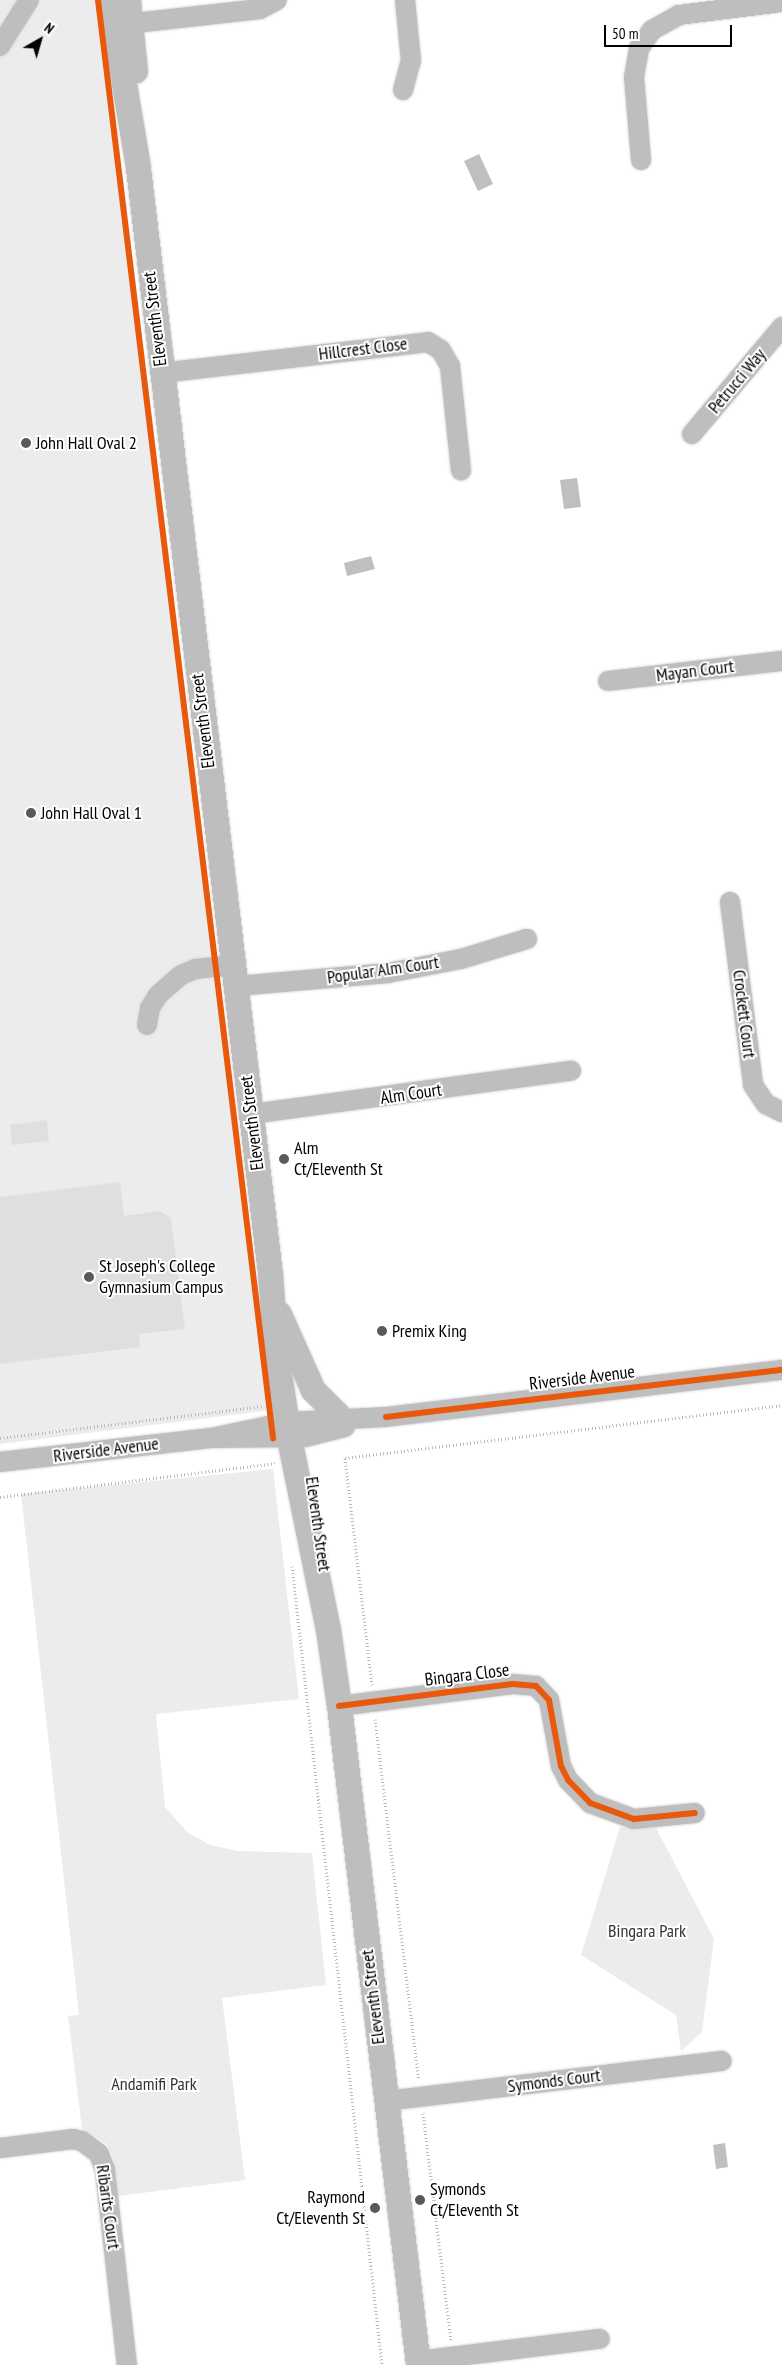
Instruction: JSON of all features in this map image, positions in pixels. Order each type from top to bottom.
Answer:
[{"type":"main road","name":"Eleventh Street","points":[[110,0],[124,17],[138,168],[161,373],[270,1273],[276,1354],[286,1427],[328,1628],[339,1706],[418,2363]]},
{"type":"main road","name":"Eleventh Street","points":[[270,1273],[279,1314],[286,1427]]},
{"type":"main road","points":[[279,1314],[313,1390],[341,1418]]},
{"type":"street","points":[[124,17],[260,9],[277,0]]},
{"type":"street","points":[[403,90],[411,61],[405,0]]},
{"type":"street","points":[[0,46],[27,1]]},
{"type":"street","points":[[641,160],[634,77],[640,48],[652,30],[678,15],[782,2]]},
{"type":"street","name":"Petrucci Way","points":[[692,434],[782,327]]},
{"type":"street","name":"Hillcrest Close","points":[[161,373],[428,342],[441,350],[450,366],[461,470]]},
{"type":"street","name":"Mayan Court","points":[[608,681],[782,661]]},
{"type":"street","name":"Crockett Court","points":[[730,902],[753,1085],[766,1104],[782,1112]]},
{"type":"street","name":"Popular Alm Court","points":[[146,1025],[150,1008],[158,995],[181,975],[196,969],[234,976],[388,973],[461,959],[527,939]]},
{"type":"street","name":"Alm Court","points":[[251,1114],[571,1072]]},
{"type":"street","name":"Riverside Avenue","points":[[286,1427],[782,1370]]},
{"type":"street","name":"Riverside Avenue","points":[[0,1462],[211,1438],[341,1418],[386,1417]]},
{"type":"street","name":"Bingara Close","points":[[339,1706],[513,1684],[536,1686],[549,1700],[561,1766],[568,1780],[590,1803],[634,1819],[695,1812]]},
{"type":"street","name":"Symonds Court","points":[[386,2101],[722,2060]]},
{"type":"street","name":"Ribarits Court","points":[[0,2148],[73,2139],[91,2146],[99,2154],[105,2170],[127,2365]]},
{"type":"street","points":[[418,2363],[452,2357],[600,2339]]},
{"type":"path","points":[[269,1396],[286,1427],[276,1462],[278,1471]]},
{"type":"path","points":[[452,2357],[345,1458],[782,1405]]},
{"type":"path","points":[[0,1438],[286,1427]]},
{"type":"path","points":[[0,1497],[276,1462]]},
{"type":"path","points":[[292,1564],[382,2365]]},
{"type":"green space","points":[[0,0],[102,0],[271,1410],[0,1444]]},
{"type":"green space","name":"Andamifi Park","points":[[273,1469],[299,1699],[156,1714],[165,1807],[187,1832],[210,1845],[238,1851],[312,1853],[326,1985],[222,1998],[245,2180],[118,2196],[113,2157],[107,2144],[82,2129],[68,2016],[79,2015],[21,1494]]},
{"type":"green space","name":"Bingara Park","points":[[620,1827],[656,1828],[714,1939],[702,2032],[681,2051],[676,2015],[581,1955]]},
{"type":"shaded area","points":[[479,154],[493,184],[478,191],[464,161]]},
{"type":"shaded area","points":[[577,478],[581,507],[564,509],[560,480]]},
{"type":"shaded area","points":[[371,556],[375,569],[347,576],[344,563]]},
{"type":"shaded area","points":[[725,2143],[728,2167],[716,2169],[713,2145]]},
{"type":"building","points":[[47,1120],[49,1141],[12,1145],[10,1125]]},
{"type":"building","name":"St Joseph's College Gymnasium Campus","points":[[120,1182],[124,1216],[160,1211],[171,1218],[185,1329],[139,1334],[140,1347],[0,1364],[0,1197]]},
{"type":"cycle path","points":[[98,0],[273,1438]]},
{"type":"cycle path","points":[[386,1417],[782,1370]]},
{"type":"cycle path","points":[[339,1706],[513,1684],[536,1686],[549,1700],[561,1766],[568,1780],[590,1803],[634,1819],[695,1813]]},
{"type":"place","name":"John Hall Oval 2","points":[[26,443]]},
{"type":"place","name":"John Hall Oval 1","points":[[31,813]]},
{"type":"place","name":"Alm Ct/Eleventh St","points":[[284,1159]]},
{"type":"place","name":"St Joseph's College Gymnasium Campus","points":[[89,1277]]},
{"type":"place","name":"Premix King","points":[[382,1331]]},
{"type":"place","name":"Symonds Ct/Eleventh St","points":[[420,2200]]},
{"type":"place","name":"Raymond Ct/Eleventh St","points":[[375,2208]]}]
